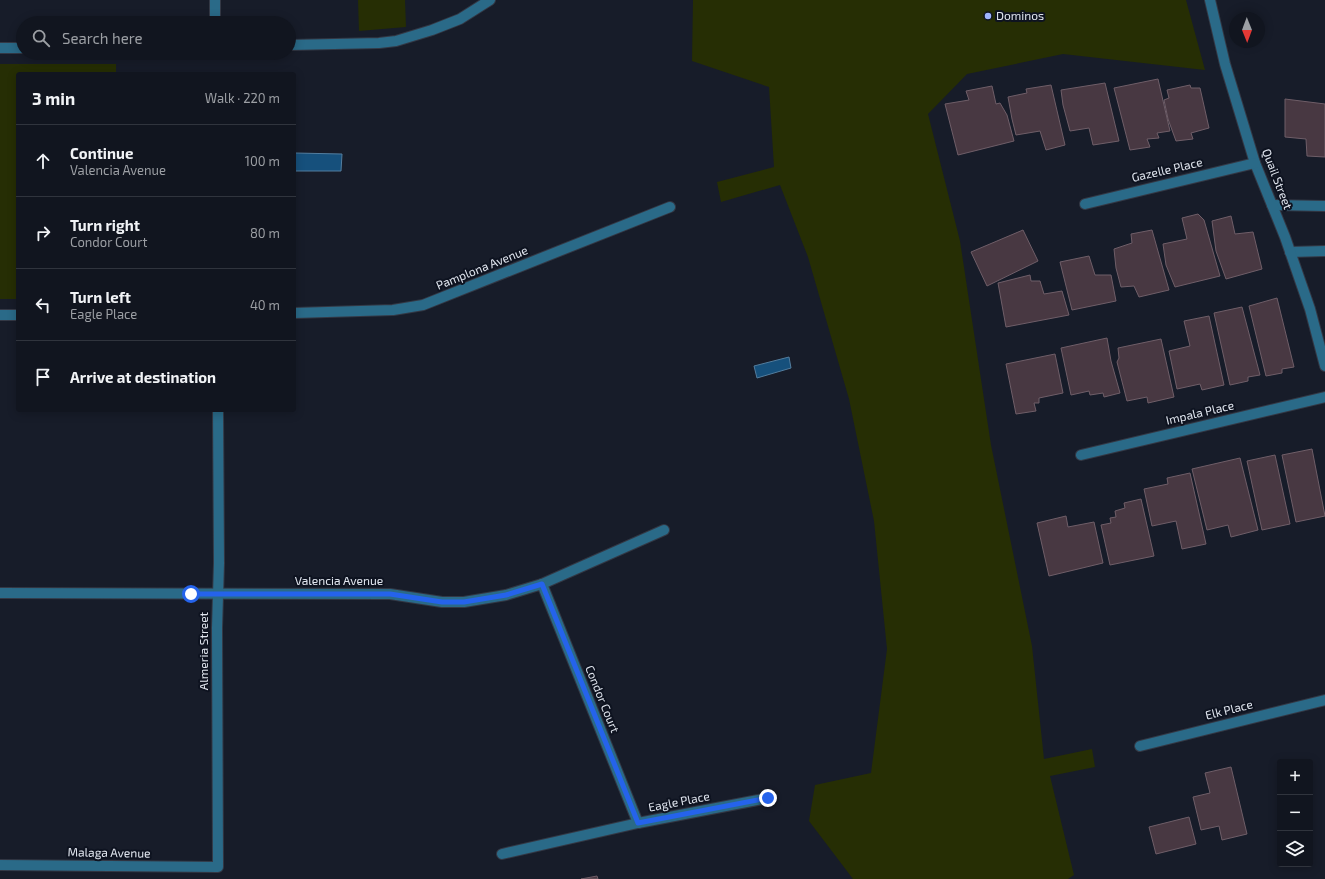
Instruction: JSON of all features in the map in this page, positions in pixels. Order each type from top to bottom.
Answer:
[{"type":"street","points":[[215,0],[215,16]]},
{"type":"street","points":[[296,46],[379,44],[396,41],[432,30],[460,19],[490,0]]},
{"type":"street","name":"Quail Street","points":[[1210,0],[1225,64],[1255,163],[1290,252],[1310,309],[1325,366]]},
{"type":"street","points":[[0,48],[16,48]]},
{"type":"street","name":"Gazelle Place","points":[[1084,204],[1255,163]]},
{"type":"street","points":[[1272,205],[1325,206]]},
{"type":"street","name":"Pamplona Avenue","points":[[296,313],[394,310],[423,305],[670,207]]},
{"type":"street","points":[[1290,252],[1325,251]]},
{"type":"street","points":[[0,314],[16,314]]},
{"type":"street","name":"Impala Place","points":[[1081,455],[1325,397]]},
{"type":"street","name":"Almeria Street","points":[[218,412],[218,867]]},
{"type":"street","name":"Valencia Avenue","points":[[0,593],[390,594],[442,602],[464,602],[506,595],[542,584],[664,530]]},
{"type":"street","name":"Condor Court","points":[[542,584],[638,823]]},
{"type":"street","name":"Elk Place","points":[[1140,746],[1325,700]]},
{"type":"street","name":"Eagle Place","points":[[502,854],[638,823],[768,798]]},
{"type":"street","name":"Malaga Avenue","points":[[0,865],[218,867]]},
{"type":"green space","points":[[358,0],[405,0],[406,27],[359,31]]},
{"type":"green space","points":[[693,0],[1186,0],[1205,70],[1063,54],[967,74],[928,114],[960,241],[991,445],[1032,646],[1044,759],[1092,749],[1095,767],[1050,776],[1074,875],[1068,879],[853,879],[809,821],[815,785],[871,773],[887,649],[874,521],[849,399],[808,257],[780,185],[721,202],[717,182],[774,167],[769,87],[692,61]]},
{"type":"green space","points":[[0,64],[116,64],[116,72],[16,72],[16,299],[0,299]]},
{"type":"water","points":[[296,153],[342,154],[341,171],[296,171]]},
{"type":"water","points":[[789,357],[791,368],[757,378],[754,366]]},
{"type":"building","points":[[1158,79],[1170,131],[1157,133],[1159,138],[1147,139],[1150,147],[1130,150],[1114,88]]},
{"type":"building","points":[[1105,83],[1119,141],[1093,145],[1089,128],[1070,131],[1063,105],[1061,90]]},
{"type":"building","points":[[1051,85],[1065,145],[1046,150],[1040,131],[1016,135],[1008,97],[1027,93],[1026,89]]},
{"type":"building","points":[[1190,85],[1191,88],[1200,88],[1209,128],[1191,133],[1193,139],[1176,141],[1168,119],[1164,100],[1169,98],[1167,90]]},
{"type":"building","points":[[992,86],[996,104],[1000,103],[1007,115],[1014,141],[958,155],[945,104],[969,100],[966,91]]},
{"type":"building","points":[[1285,99],[1325,104],[1325,157],[1307,156],[1306,139],[1285,137]]},
{"type":"building","points":[[1198,214],[1204,220],[1220,276],[1175,287],[1166,265],[1163,244],[1187,239],[1182,218]]},
{"type":"building","points":[[1231,216],[1235,234],[1253,232],[1262,269],[1226,279],[1216,251],[1212,221]]},
{"type":"building","points":[[1023,230],[1038,261],[987,286],[971,252]]},
{"type":"building","points":[[1152,230],[1169,290],[1139,297],[1134,286],[1121,287],[1116,268],[1114,249],[1132,243],[1131,234]]},
{"type":"building","points":[[1089,256],[1095,275],[1111,275],[1116,301],[1072,310],[1060,262]]},
{"type":"building","points":[[1030,275],[1031,281],[1040,281],[1044,294],[1062,291],[1069,315],[1006,327],[998,283]]},
{"type":"building","points":[[1277,298],[1294,367],[1282,369],[1282,373],[1266,376],[1249,306]]},
{"type":"building","points":[[1242,307],[1260,375],[1248,377],[1248,381],[1230,385],[1214,313]]},
{"type":"building","points":[[1209,316],[1224,385],[1202,390],[1200,384],[1177,389],[1169,351],[1190,346],[1184,321]]},
{"type":"building","points":[[1107,338],[1111,361],[1120,393],[1104,397],[1103,393],[1090,395],[1089,391],[1071,395],[1061,348]]},
{"type":"building","points":[[1161,339],[1174,397],[1148,403],[1147,397],[1127,401],[1117,362],[1119,358],[1118,348]]},
{"type":"building","points":[[1055,354],[1063,393],[1039,398],[1039,403],[1034,403],[1036,411],[1016,414],[1006,364]]},
{"type":"building","points":[[1312,449],[1325,516],[1296,522],[1282,455]]},
{"type":"building","points":[[1275,455],[1290,524],[1262,530],[1247,461]]},
{"type":"building","points":[[1240,458],[1258,530],[1231,537],[1228,525],[1207,530],[1192,469]]},
{"type":"building","points":[[1190,473],[1206,544],[1182,549],[1176,521],[1152,526],[1144,489],[1168,484],[1167,478]]},
{"type":"building","points":[[1141,499],[1154,556],[1110,565],[1101,525],[1111,523],[1110,518],[1116,517],[1115,511],[1125,508],[1124,503]]},
{"type":"building","points":[[1066,516],[1068,527],[1094,522],[1103,563],[1049,576],[1037,523]]},
{"type":"building","points":[[1231,767],[1247,834],[1222,840],[1219,826],[1201,830],[1193,797],[1210,793],[1205,773]]},
{"type":"building","points":[[1189,817],[1196,844],[1156,854],[1149,827]]},
{"type":"building","points":[[597,876],[598,879],[581,879]]},
{"type":"place","name":"Dominos","points":[[988,16]]},
{"type":"route","points":[[191,594],[390,594],[442,602],[464,602],[506,595],[542,584],[638,823],[768,798]]}]
